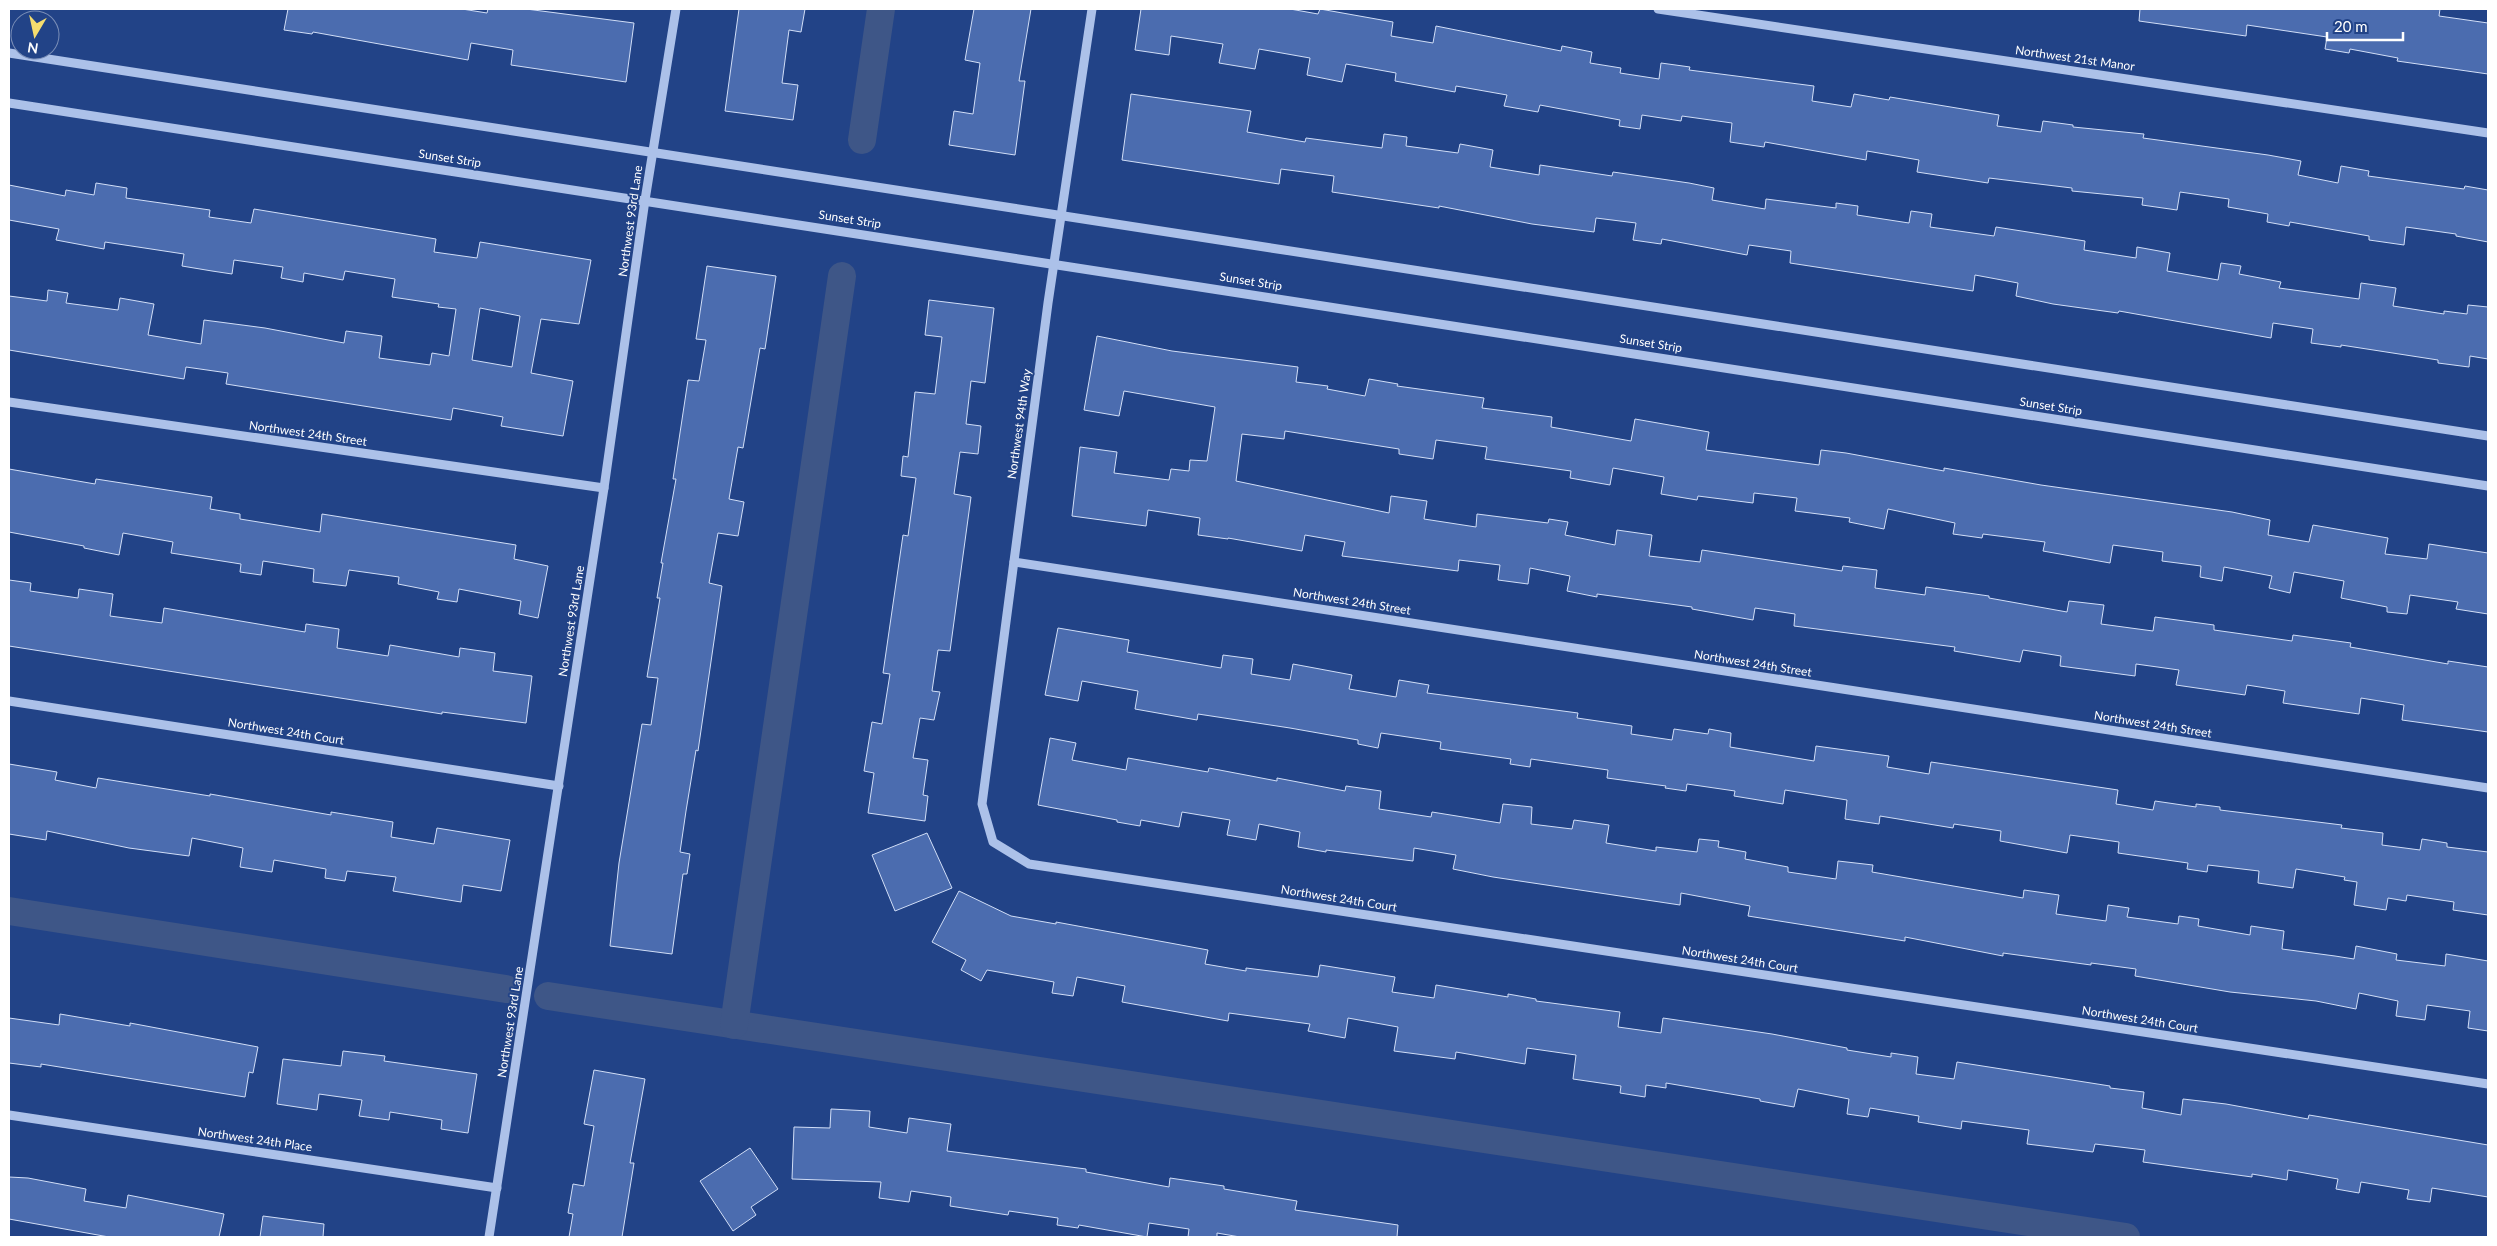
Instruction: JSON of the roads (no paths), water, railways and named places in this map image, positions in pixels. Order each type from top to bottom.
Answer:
[{"type":"street","name":"Northwest 93rd Lane","points":[[489,1237],[604,488],[652,153],[676,9]]},
{"type":"street","name":"Northwest 94th Way","points":[[993,842],[982,804],[1054,263],[1092,9]]},
{"type":"street","name":"Northwest 21st Manor","points":[[1658,9],[2488,132]]},
{"type":"street","points":[[9,54],[2488,436]]},
{"type":"street","name":"Sunset Strip","points":[[9,103],[2488,486]]},
{"type":"street","name":"Northwest 24th Street","points":[[9,402],[604,488]]},
{"type":"street","name":"Northwest 24th Street","points":[[1014,562],[2488,788]]},
{"type":"street","name":"Northwest 24th Court","points":[[9,701],[559,786]]},
{"type":"street","name":"Northwest 24th Court","points":[[993,842],[1029,864],[2488,1084]]},
{"type":"street","name":"Northwest 24th Place","points":[[9,1115],[497,1188]]},
{"type":"waterway","points":[[862,140],[881,9]]},
{"type":"waterway","points":[[734,1025],[842,276]]},
{"type":"waterway","points":[[9,911],[506,989]]},
{"type":"waterway","points":[[548,996],[2126,1237]]}]
